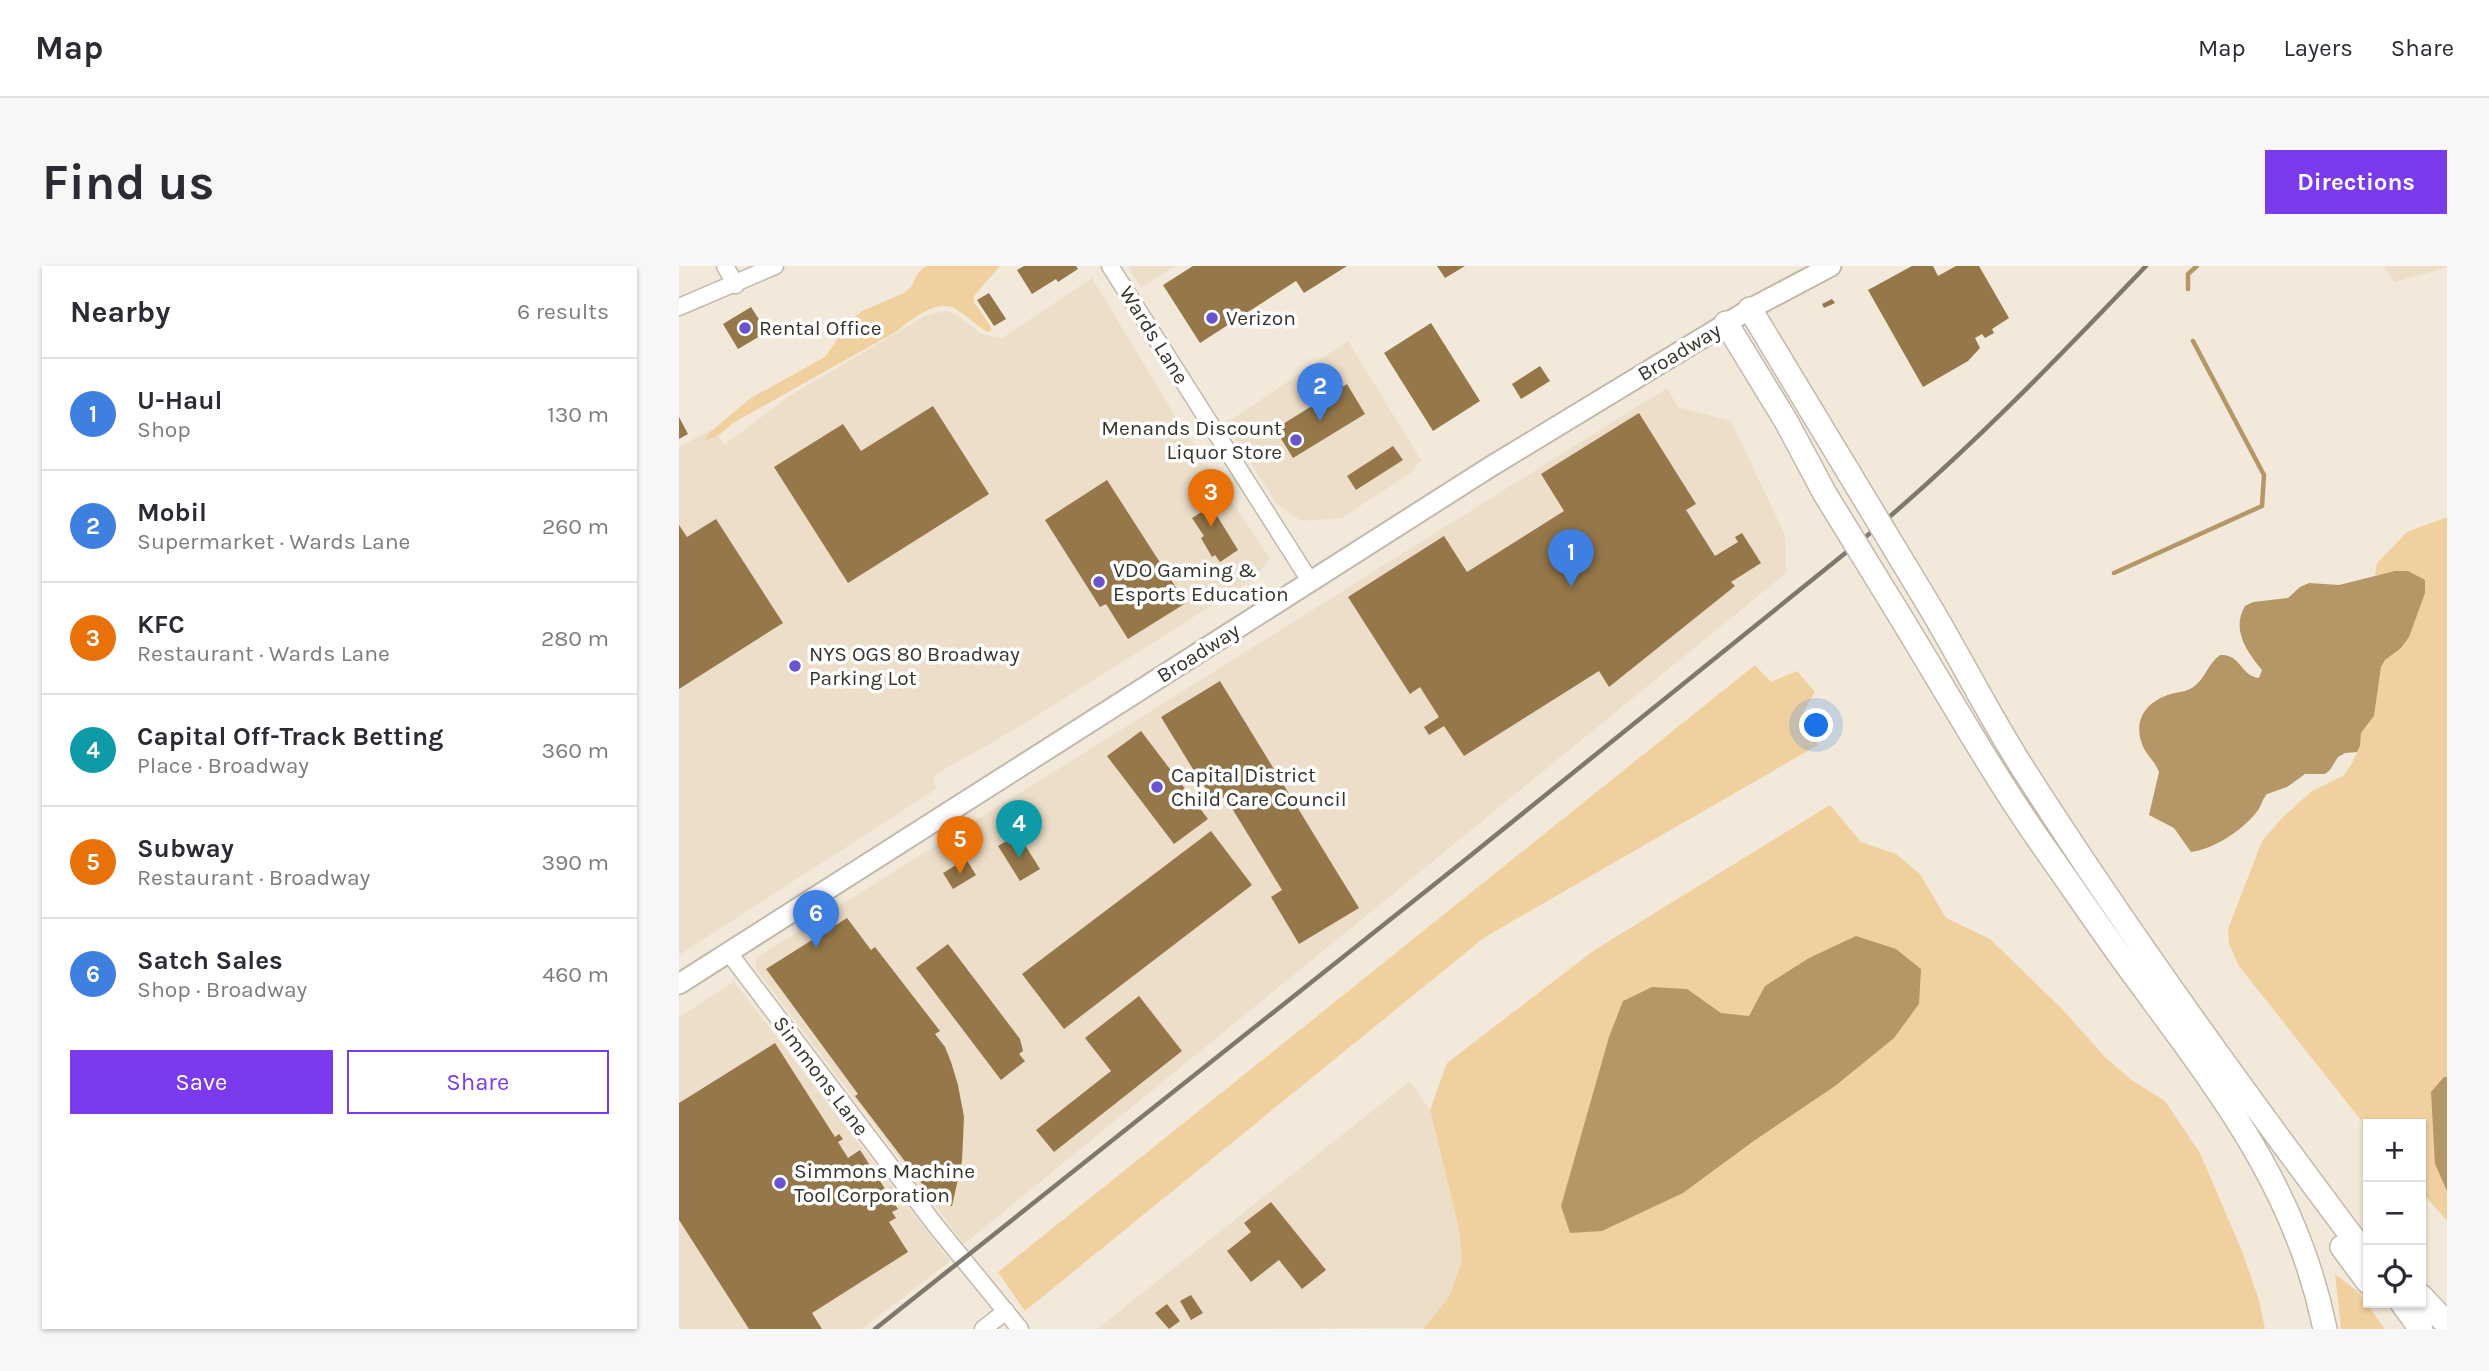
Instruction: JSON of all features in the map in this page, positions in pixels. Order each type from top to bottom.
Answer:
[{"type":"highway","points":[[1750,309],[1924,597],[2020,764],[2109,900],[2194,1039],[2252,1126],[2363,1275]]},
{"type":"highway","points":[[1726,323],[1786,421],[1825,494],[2009,794],[2194,1039],[2363,1252]]},
{"type":"highway","points":[[2194,1039],[2363,1230]]},
{"type":"highway","points":[[2194,1039],[2275,1182],[2298,1234],[2325,1329]]},
{"type":"highway","points":[[2426,1301],[2447,1324]]},
{"type":"highway","points":[[2387,1308],[2403,1329]]},
{"type":"highway","points":[[2406,1308],[2421,1329]]},
{"type":"main road","name":"Broadway","points":[[679,984],[1490,467],[1726,323],[1831,266]]},
{"type":"street","points":[[725,266],[736,285]]},
{"type":"street","points":[[679,307],[736,285],[775,266]]},
{"type":"street","name":"Wards Lane","points":[[1110,266],[1310,581]]},
{"type":"street","name":"Simmons Lane","points":[[729,953],[928,1215],[1020,1329]]},
{"type":"street","points":[[983,1329],[1006,1311]]},
{"type":"shaded area","points":[[926,266],[1000,266],[974,296],[974,302],[991,331],[987,332],[956,309],[948,306],[932,308],[897,331],[705,441],[709,433],[751,398],[825,357],[852,319],[862,311],[904,293]]},
{"type":"shaded area","points":[[1175,266],[1141,288],[1129,268]]},
{"type":"shaded area","points":[[2383,266],[2447,266],[2447,267],[2395,282]]},
{"type":"shaded area","points":[[1092,278],[1180,424],[1270,558],[1257,577],[1019,727],[933,776],[936,789],[679,955],[679,447],[713,429],[724,445],[791,395],[925,316],[946,311],[957,315],[981,334],[1002,338]]},
{"type":"shaded area","points":[[1348,341],[1421,460],[1412,472],[1342,518],[1301,521],[1277,504],[1225,424]]},
{"type":"shaded area","points":[[1667,388],[1678,407],[1731,421],[1785,535],[1786,573],[964,1244],[756,969],[756,958]]},
{"type":"shaded area","points":[[2447,517],[2447,1221],[2426,1197],[2426,1119],[2363,1119],[2363,1123],[2239,966],[2229,944],[2228,929],[2262,841],[2284,816],[2312,791],[2344,775],[2359,748],[2361,733],[2374,716],[2381,667],[2385,660],[2404,645],[2381,575],[2375,575],[2377,563],[2407,532]]},
{"type":"shaded area","points":[[2395,571],[2408,571],[2425,580],[2425,593],[2409,637],[2381,667],[2374,716],[2361,733],[2357,752],[2338,757],[2325,774],[2305,774],[2287,787],[2267,794],[2256,813],[2243,826],[2218,843],[2191,852],[2174,828],[2149,815],[2159,772],[2144,748],[2140,735],[2139,727],[2144,712],[2162,697],[2192,688],[2220,655],[2232,657],[2248,673],[2259,678],[2262,670],[2246,648],[2240,632],[2241,615],[2245,606],[2253,602],[2288,598],[2309,583],[2339,585]]},
{"type":"shaded area","points":[[1755,665],[1771,682],[1797,671],[1815,692],[1803,712],[1818,745],[1485,937],[1025,1311],[998,1272]]},
{"type":"shaded area","points":[[1830,805],[1861,842],[1896,854],[1920,874],[1946,918],[1990,939],[2063,1010],[2105,1057],[2130,1079],[2165,1101],[2200,1153],[2242,1251],[2259,1300],[2265,1329],[1423,1329],[1449,1297],[1462,1261],[1459,1229],[1430,1110],[1447,1063],[1593,951]]},
{"type":"shaded area","points":[[1856,936],[1896,949],[1921,969],[1919,1004],[1894,1038],[1835,1086],[1683,1193],[1602,1231],[1570,1233],[1561,1206],[1609,1037],[1623,1001],[1652,987],[1687,989],[1721,1013],[1749,1016],[1765,986],[1809,958]]},
{"type":"shaded area","name":"Simmons Machine Tool Corporation","points":[[734,982],[950,1261],[862,1329],[679,1329],[679,1017]]},
{"type":"shaded area","points":[[2447,1077],[2447,1191],[2435,1164],[2431,1092]]},
{"type":"shaded area","points":[[1410,1081],[1430,1110],[1459,1229],[1462,1261],[1449,1297],[1424,1328],[1097,1329]]},
{"type":"shaded area","points":[[2335,1274],[2358,1292],[2363,1299],[2363,1308],[2370,1308],[2385,1329],[2341,1329]]},
{"type":"building","points":[[1024,266],[1076,266],[1078,269],[1032,294],[1017,270]]},
{"type":"building","name":"Verizon","points":[[1193,266],[1347,266],[1304,293],[1296,281],[1200,343],[1163,285]]},
{"type":"building","points":[[1437,266],[1465,266],[1445,278]]},
{"type":"building","points":[[1912,266],[1933,266],[1938,276],[1956,266],[1979,266],[2009,318],[1992,329],[1994,333],[1985,338],[1982,334],[1975,338],[1980,348],[1968,361],[1923,387],[1868,290]]},
{"type":"building","points":[[989,293],[1006,319],[994,326],[977,300]]},
{"type":"building","points":[[1832,299],[1835,303],[1824,308],[1822,304]]},
{"type":"building","name":"Rental Office","points":[[751,307],[767,332],[738,349],[723,324]]},
{"type":"building","points":[[1431,323],[1480,401],[1433,431],[1384,353]]},
{"type":"building","points":[[1540,366],[1550,381],[1521,399],[1512,384]]},
{"type":"building","points":[[1347,384],[1365,414],[1293,458],[1275,429]]},
{"type":"building","points":[[933,406],[989,494],[848,583],[774,467],[843,424],[861,451]]},
{"type":"building","points":[[1639,413],[1696,504],[1686,510],[1715,556],[1738,542],[1735,537],[1742,533],[1761,563],[1731,582],[1735,586],[1609,687],[1599,671],[1464,756],[1444,726],[1429,735],[1424,727],[1439,717],[1420,687],[1410,694],[1348,597],[1444,536],[1467,572],[1564,511],[1541,474]]},
{"type":"building","points":[[679,417],[688,434],[679,439]]},
{"type":"building","points":[[1393,446],[1403,460],[1356,490],[1347,476]]},
{"type":"building","points":[[1107,480],[1186,603],[1128,639],[1106,604],[1100,607],[1045,520]]},
{"type":"building","points":[[1211,506],[1238,550],[1220,562],[1215,555],[1212,557],[1201,538],[1204,536],[1192,518]]},
{"type":"building","points":[[716,519],[783,623],[679,689],[679,525],[687,537]]},
{"type":"building","points":[[1220,681],[1359,908],[1299,944],[1271,897],[1282,890],[1225,797],[1216,802],[1161,717]]},
{"type":"building","name":"Capital District Child Care Council","points":[[1141,731],[1208,819],[1174,844],[1107,756]]},
{"type":"building","points":[[1211,831],[1252,885],[1064,1029],[1022,974]]},
{"type":"building","points":[[1018,834],[1040,869],[1020,881],[998,846]]},
{"type":"building","points":[[966,859],[976,875],[953,889],[943,873]]},
{"type":"building","points":[[847,918],[871,950],[875,947],[940,1031],[935,1034],[945,1047],[951,1062],[964,1117],[962,1161],[952,1206],[944,1202],[939,1206],[855,1096],[858,1094],[766,969]]},
{"type":"building","points":[[948,944],[1020,1039],[1023,1051],[1019,1054],[1025,1061],[1001,1080],[916,968]]},
{"type":"building","points":[[1139,996],[1182,1051],[1054,1152],[1036,1130],[1111,1071],[1085,1038]]},
{"type":"building","name":"Simmons Machine Tool Corporation","points":[[775,1043],[835,1137],[839,1134],[843,1139],[838,1142],[848,1158],[860,1150],[898,1209],[892,1212],[896,1218],[889,1222],[908,1252],[812,1313],[822,1329],[749,1329],[679,1220],[679,1103]]},
{"type":"building","points":[[1271,1202],[1326,1270],[1302,1289],[1279,1260],[1251,1282],[1227,1251],[1251,1232],[1244,1223]]},
{"type":"building","points":[[1191,1295],[1203,1313],[1191,1320],[1180,1301]]},
{"type":"building","points":[[1167,1304],[1180,1321],[1169,1329],[1155,1313]]},
{"type":"waterway","points":[[2188,289],[2188,274],[2197,266]]},
{"type":"waterway","points":[[2114,573],[2262,506],[2264,475],[2193,341]]},
{"type":"railway","points":[[875,1329],[1460,864],[1874,530],[1980,434],[2146,266]]},
{"type":"place","name":"Verizon","points":[[1212,318]]},
{"type":"place","name":"Rental Office","points":[[745,328]]},
{"type":"place","name":"Mobil","points":[[1320,421]]},
{"type":"place","name":"Menands Discount Liquor Store","points":[[1296,440]]},
{"type":"place","name":"KFC","points":[[1211,527]]},
{"type":"place","name":"VDO Gaming & Esports Education","points":[[1099,582]]},
{"type":"place","name":"U-Haul","points":[[1571,587]]},
{"type":"place","name":"NYS OGS 80 Broadway Parking Lot","points":[[795,666]]},
{"type":"place","name":"Capital District Child Care Council","points":[[1157,787]]},
{"type":"place","name":"Capital Off-Track Betting","points":[[1019,858]]},
{"type":"place","name":"Subway","points":[[960,874]]},
{"type":"place","name":"Satch Sales","points":[[816,948]]},
{"type":"place","name":"Simmons Machine Tool Corporation","points":[[780,1183]]}]
